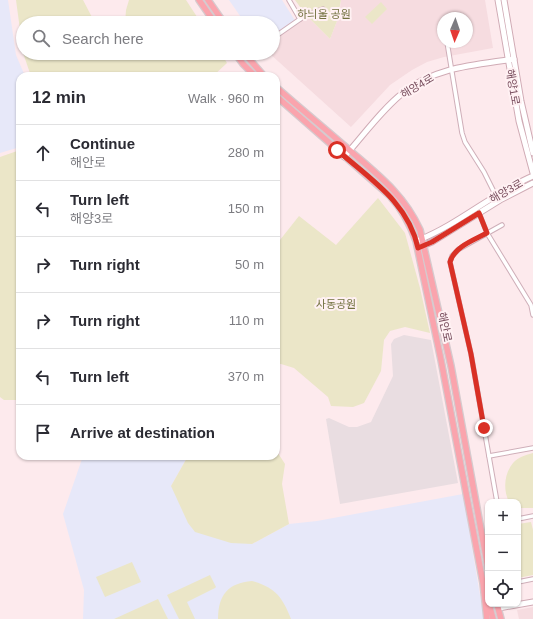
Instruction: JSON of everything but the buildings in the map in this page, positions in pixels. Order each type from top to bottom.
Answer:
[{"type":"main road","points":[[199,0],[210,16]]},
{"type":"main road","points":[[208,0],[219,16]]},
{"type":"main road","points":[[240,60],[250,72]]},
{"type":"main road","points":[[252,60],[261,72]]},
{"type":"main road","name":"해안로","points":[[280,90],[386,182],[399,195],[414,215],[423,238],[451,366],[485,552]]},
{"type":"main road","name":"해안로","points":[[280,100],[390,196],[405,216],[412,229],[418,248],[441,360],[485,586]]},
{"type":"main road","name":"해안로","points":[[487,619],[488,607]]},
{"type":"main road","points":[[490,607],[493,619]]},
{"type":"main road","points":[[496,619],[497,607]]},
{"type":"main road","points":[[498,607],[501,619]]},
{"type":"street","points":[[289,0],[300,19]]},
{"type":"street","name":"해양1로","points":[[498,0],[533,153]]},
{"type":"street","name":"해양1로","points":[[504,0],[519,121],[533,173]]},
{"type":"street","points":[[280,33],[300,19],[323,9]]},
{"type":"street","points":[[448,48],[462,133],[465,142],[484,172],[496,196]]},
{"type":"street","name":"해양4로","points":[[344,157],[387,108],[404,92],[427,78],[452,69],[511,60]]},
{"type":"street","name":"해양3로","points":[[416,241],[434,233],[533,176]]},
{"type":"street","name":"해양3로","points":[[418,248],[424,246],[533,183]]},
{"type":"street","points":[[479,213],[487,233],[531,305],[533,316]]},
{"type":"street","points":[[496,499],[471,354],[450,262],[452,256],[459,249],[502,225]]},
{"type":"street","points":[[489,456],[533,448]]},
{"type":"street","points":[[521,519],[533,516]]},
{"type":"street","points":[[521,581],[533,579]]},
{"type":"street","points":[[521,603],[533,602]]},
{"type":"shaded area","points":[[0,0],[8,0],[16,60],[18,60],[23,72],[16,72],[16,148],[0,153]]},
{"type":"shaded area","points":[[229,0],[282,0],[296,22],[280,32],[280,16],[240,16]]},
{"type":"shaded area","points":[[341,0],[485,0],[493,48],[444,57],[427,62],[412,70],[390,85],[351,127],[277,60],[280,60],[280,32],[306,15],[330,39],[339,16]]},
{"type":"shaded area","points":[[404,335],[431,340],[458,483],[340,504],[326,419],[329,418],[349,427],[357,427],[371,422],[393,376],[391,344],[394,339]]},
{"type":"shaded area","points":[[82,460],[186,460],[171,486],[252,544],[289,524],[317,521],[463,494],[484,619],[83,619],[84,590],[63,514]]},
{"type":"shaded area","points":[[533,607],[533,619],[519,619],[517,610]]},
{"type":"green space","points":[[16,0],[83,0],[91,16],[18,16]]},
{"type":"green space","points":[[129,0],[186,0],[196,16],[126,16]]},
{"type":"green space","name":"하늬울 공원","points":[[295,0],[341,0],[337,21],[330,39],[306,15]]},
{"type":"green space","points":[[381,2],[387,9],[372,24],[365,17]]},
{"type":"green space","points":[[25,60],[225,60],[227,63],[217,72],[30,72]]},
{"type":"green space","points":[[16,151],[16,400],[4,400],[0,397],[0,157]]},
{"type":"green space","name":"사동공원","points":[[378,198],[405,233],[420,288],[430,333],[405,327],[390,331],[384,340],[381,371],[364,403],[353,407],[331,406],[328,397],[294,368],[280,364],[280,240],[299,216],[336,245]]},
{"type":"green space","points":[[533,453],[533,508],[521,508],[521,499],[508,499],[507,497],[505,487],[506,477],[513,463],[522,456]]},
{"type":"green space","points":[[280,456],[285,464],[282,484],[289,524],[252,544],[231,543],[195,532],[188,523],[171,486],[186,460],[280,460]]},
{"type":"green space","points":[[531,522],[533,530],[533,575],[521,577],[521,535],[521,524]]},
{"type":"green space","points":[[132,562],[141,582],[105,597],[96,577]]},
{"type":"green space","points":[[210,575],[216,587],[187,602],[195,619],[179,619],[167,595]]},
{"type":"green space","points":[[252,581],[273,590],[281,599],[291,619],[218,619],[220,603],[226,592],[237,584]]},
{"type":"green space","points":[[158,599],[168,619],[114,619]]},
{"type":"route","points":[[337,150],[390,196],[405,216],[412,229],[418,248],[432,242],[479,213],[487,233],[459,249],[452,256],[450,262],[471,354],[484,428]]}]
